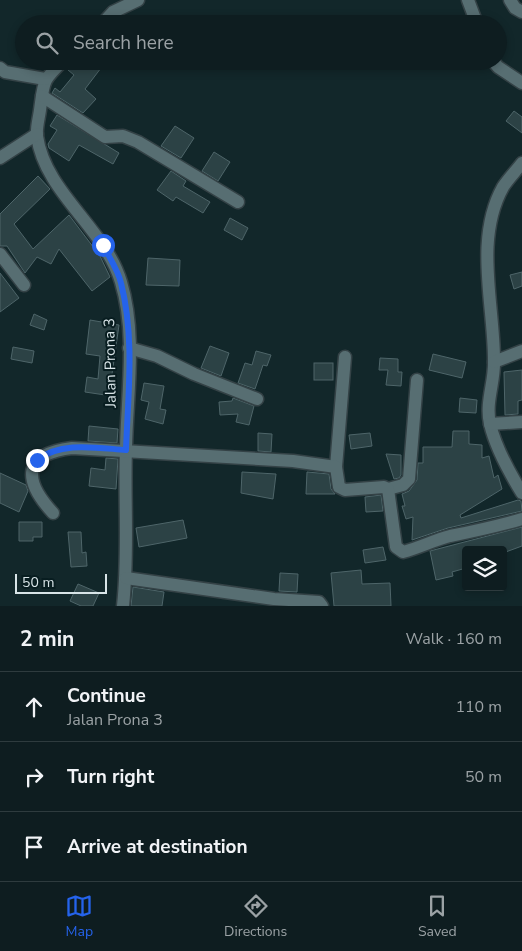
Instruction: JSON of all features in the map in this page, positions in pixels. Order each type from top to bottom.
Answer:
[{"type":"street","points":[[110,15],[138,0]]},
{"type":"street","points":[[468,0],[474,15]]},
{"type":"street","points":[[510,0],[515,8],[522,12]]},
{"type":"street","points":[[0,68],[5,72],[45,78],[53,70]]},
{"type":"street","points":[[501,70],[522,83]]},
{"type":"street","name":"Jalan Prona 3","points":[[45,78],[37,134],[40,153],[64,195],[103,245],[121,281],[128,322],[126,578],[123,606]]},
{"type":"street","points":[[42,96],[105,137],[123,136],[138,142],[238,202]]},
{"type":"street","points":[[0,158],[37,134]]},
{"type":"street","points":[[522,163],[503,187],[491,218],[488,252],[494,362],[488,404],[490,424],[510,475],[522,494]]},
{"type":"street","points":[[0,254],[24,285]]},
{"type":"street","points":[[129,348],[157,356],[194,374],[256,398]]},
{"type":"street","points":[[494,362],[522,352]]},
{"type":"street","points":[[345,357],[336,467],[339,487],[345,490],[384,487],[388,489],[403,485],[409,479],[417,380]]},
{"type":"street","points":[[490,424],[522,422]]},
{"type":"street","points":[[53,513],[42,501],[34,485],[32,471],[37,460],[55,450],[72,448],[126,450],[293,461],[336,467]]},
{"type":"street","points":[[388,489],[396,547],[403,552],[422,548],[448,537],[487,530],[522,518]]},
{"type":"street","points":[[126,578],[274,599],[319,602],[322,606]]},
{"type":"building","points":[[68,70],[99,70],[85,89],[96,99],[83,113],[52,93],[55,88],[60,92],[74,75]]},
{"type":"building","points":[[514,111],[522,117],[522,133],[506,121]]},
{"type":"building","points":[[57,115],[119,153],[113,164],[79,145],[69,161],[49,148],[48,144],[57,130],[50,126]]},
{"type":"building","points":[[175,126],[194,138],[181,158],[161,146]]},
{"type":"building","points":[[214,152],[230,162],[218,181],[202,171]]},
{"type":"building","points":[[171,171],[186,181],[183,186],[210,202],[203,213],[176,197],[173,201],[157,190]]},
{"type":"building","points":[[38,176],[50,189],[14,224],[33,249],[69,215],[100,256],[110,277],[92,291],[59,249],[51,264],[37,257],[25,273],[7,246],[0,246],[0,214]]},
{"type":"building","points":[[230,218],[248,228],[242,240],[224,230]]},
{"type":"building","points":[[148,258],[180,260],[179,286],[146,285]]},
{"type":"building","points":[[522,272],[522,286],[514,289],[510,275]]},
{"type":"building","points":[[0,273],[19,298],[0,312]]},
{"type":"building","points":[[34,314],[47,320],[44,330],[30,325]]},
{"type":"building","points":[[90,320],[119,325],[111,381],[114,381],[112,396],[85,392],[87,377],[98,379],[100,356],[86,354]]},
{"type":"building","points":[[210,346],[229,353],[221,376],[201,368]]},
{"type":"building","points":[[13,347],[34,351],[32,363],[11,359]]},
{"type":"building","points":[[256,351],[271,355],[267,366],[263,365],[255,389],[238,383],[245,363],[252,365]]},
{"type":"building","points":[[433,354],[466,362],[462,378],[429,370]]},
{"type":"building","points":[[380,358],[398,359],[398,372],[402,372],[401,386],[386,385],[388,370],[379,370]]},
{"type":"building","points":[[314,363],[333,363],[333,380],[314,380]]},
{"type":"building","points":[[522,370],[522,400],[518,401],[518,414],[505,415],[504,372]]},
{"type":"building","points":[[144,383],[164,386],[160,409],[166,410],[163,424],[145,419],[149,402],[141,400]]},
{"type":"building","points":[[233,398],[254,406],[249,425],[236,422],[238,414],[220,415],[219,402],[232,401]]},
{"type":"building","points":[[460,398],[477,400],[476,413],[459,412]]},
{"type":"building","points":[[89,426],[118,429],[117,443],[88,441]]},
{"type":"building","points":[[453,431],[469,431],[469,444],[482,445],[482,458],[489,456],[494,478],[498,475],[502,489],[460,515],[461,518],[518,500],[521,501],[522,511],[448,528],[412,540],[413,517],[406,519],[402,506],[405,506],[402,494],[409,491],[417,480],[418,463],[423,463],[423,447],[452,447]]},
{"type":"building","points":[[258,433],[272,434],[271,452],[258,451]]},
{"type":"building","points":[[370,433],[372,446],[351,449],[349,435]]},
{"type":"building","points":[[386,454],[401,455],[401,475],[399,478],[394,479]]},
{"type":"building","points":[[106,458],[118,459],[116,489],[89,486],[91,468],[105,470]]},
{"type":"building","points":[[242,472],[276,474],[273,499],[241,493]]},
{"type":"building","points":[[307,472],[329,474],[331,489],[335,494],[306,494]]},
{"type":"building","points":[[0,473],[26,485],[28,491],[19,512],[0,503]]},
{"type":"building","points":[[381,495],[383,511],[366,512],[365,497]]},
{"type":"building","points":[[183,520],[187,538],[139,547],[136,528]]},
{"type":"building","points":[[19,522],[42,522],[42,537],[33,537],[33,541],[19,541]]},
{"type":"building","points":[[522,527],[522,546],[507,552],[507,546],[462,546],[462,569],[452,572],[453,576],[436,580],[430,551]]},
{"type":"building","points":[[68,532],[81,532],[82,553],[86,552],[87,566],[71,567]]},
{"type":"building","points":[[383,547],[386,560],[365,563],[363,550]]},
{"type":"building","points":[[361,570],[362,584],[390,583],[391,606],[334,606],[331,573]]},
{"type":"building","points":[[280,573],[298,574],[297,592],[279,591]]},
{"type":"building","points":[[78,584],[99,593],[93,606],[81,606],[70,601]]},
{"type":"building","points":[[133,587],[164,592],[162,606],[131,606]]},
{"type":"route","points":[[37,460],[55,450],[72,448],[126,450],[130,372],[128,322],[121,281],[103,245]]}]
